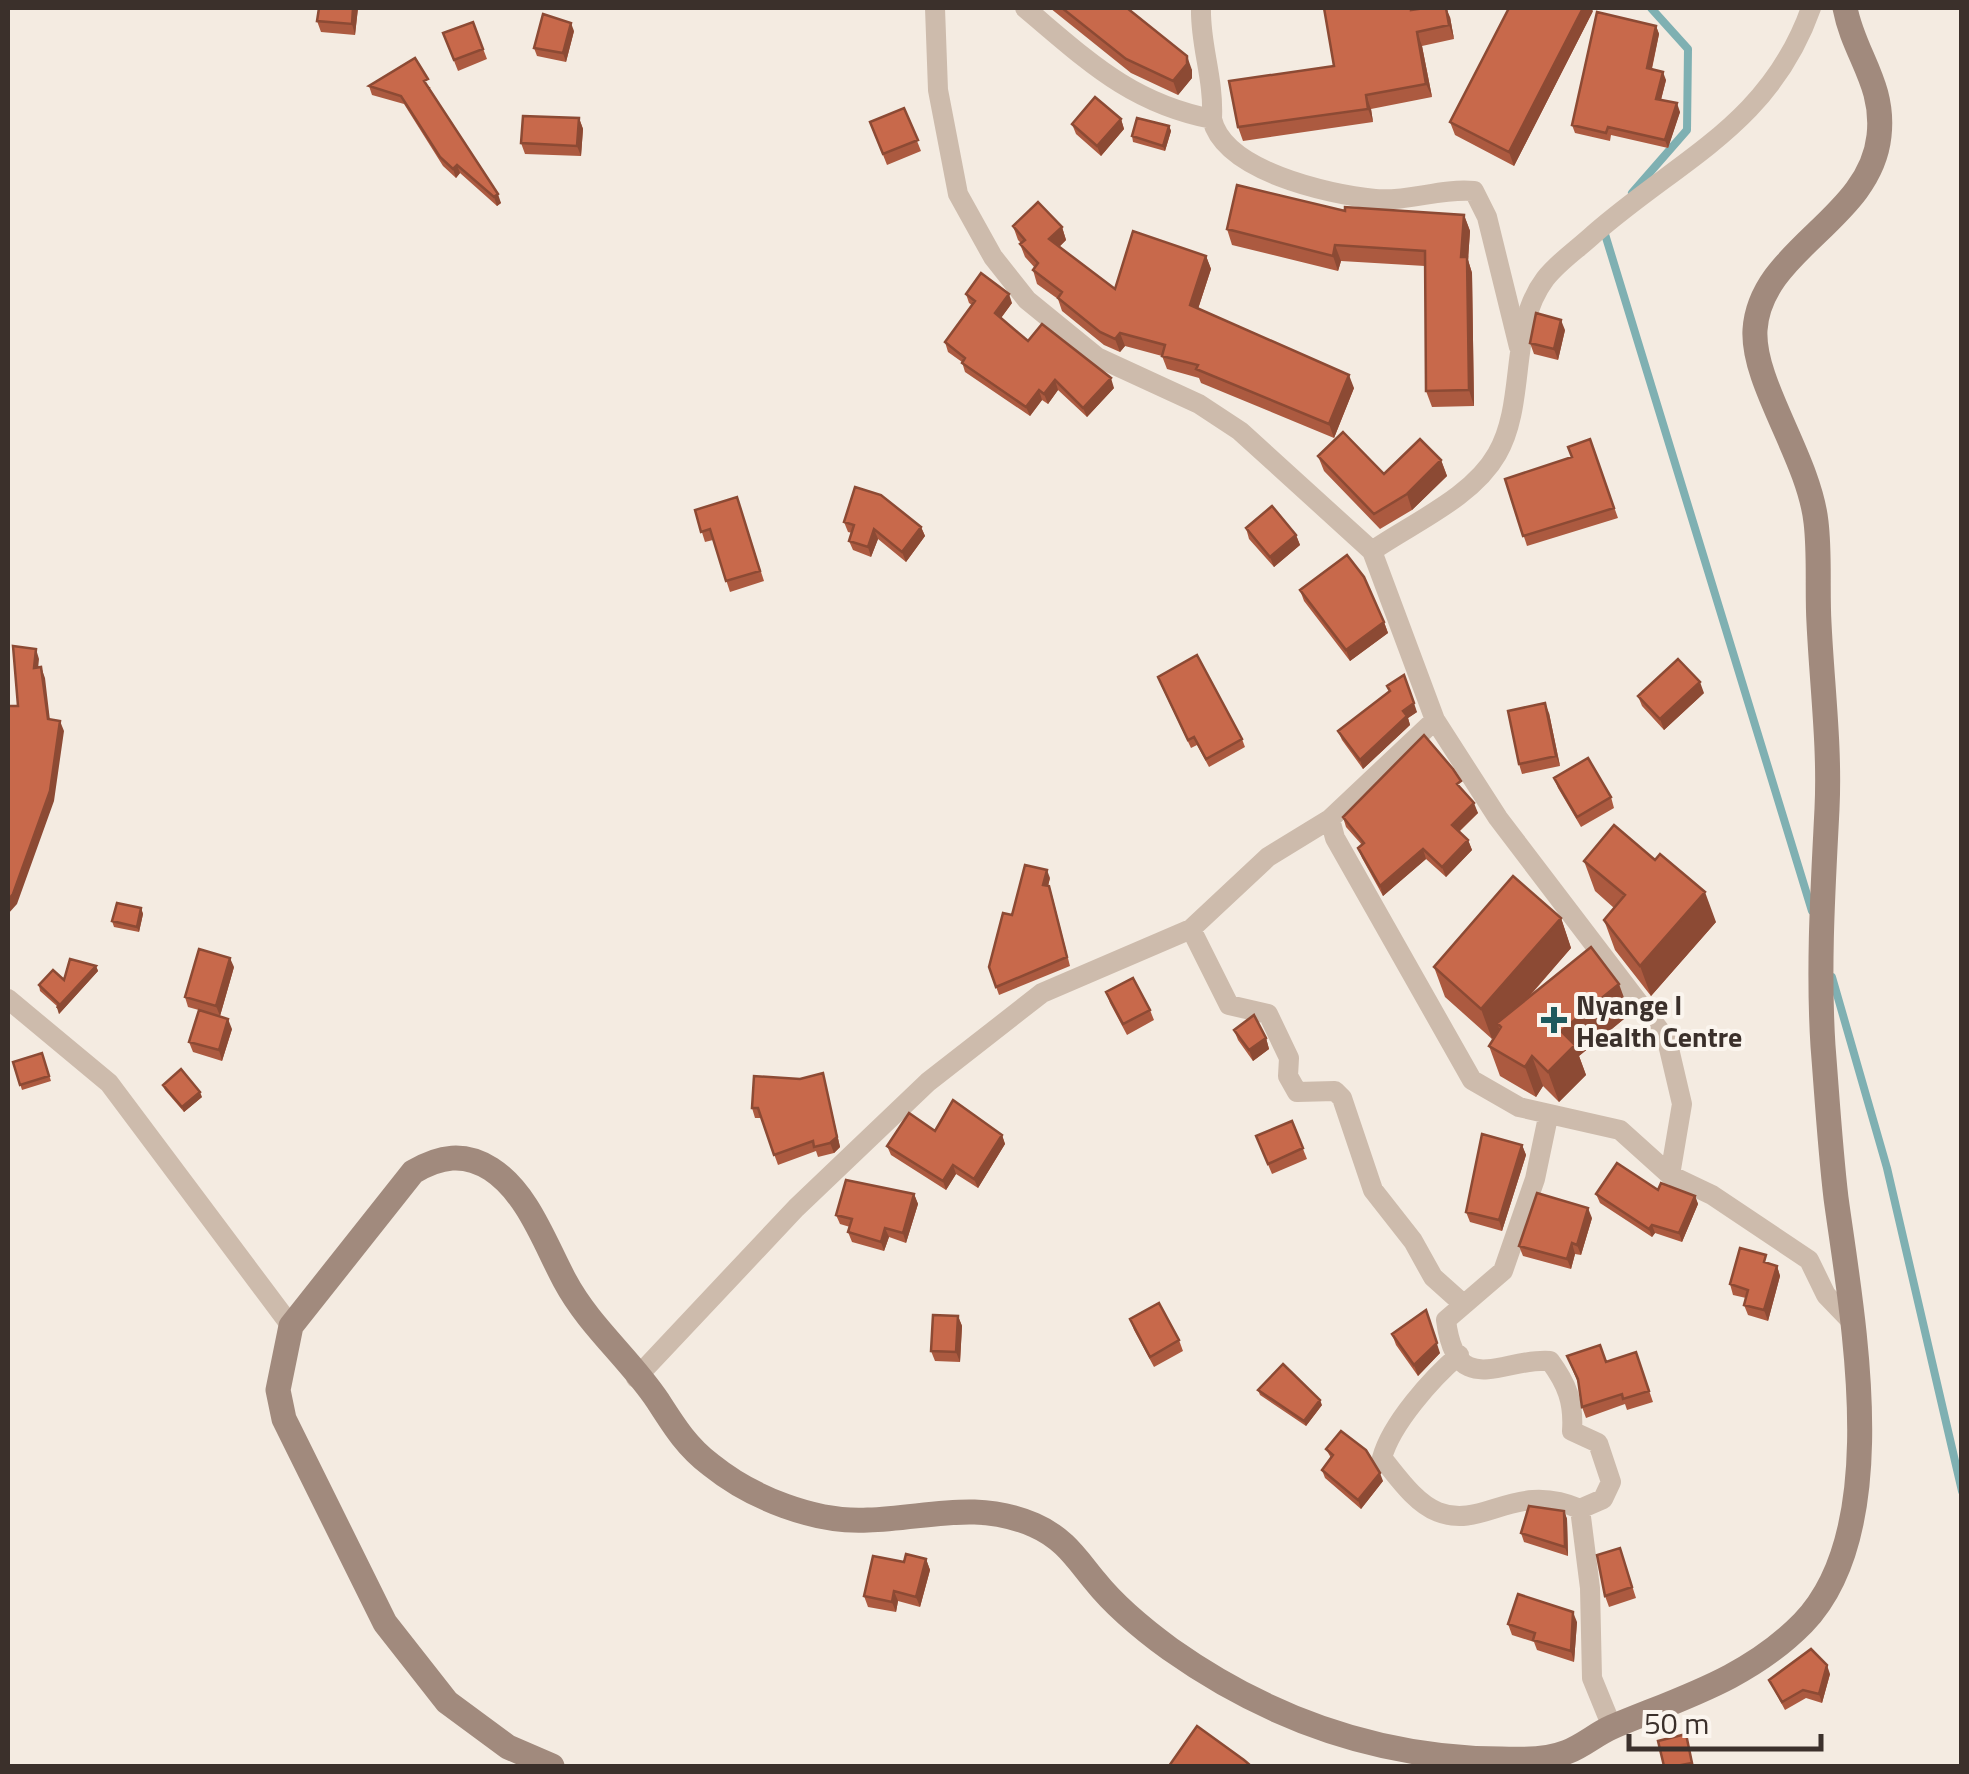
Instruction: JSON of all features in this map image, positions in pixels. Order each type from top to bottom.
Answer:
[{"type":"main road","points":[[552,1766],[508,1747],[447,1702],[386,1623],[284,1419],[278,1390],[291,1326],[413,1172],[434,1160],[467,1157],[499,1174],[574,1296],[636,1378],[692,1449],[744,1488],[785,1505],[850,1519],[965,1509],[989,1511],[1037,1526],[1081,1558],[1092,1579],[1154,1637],[1244,1694],[1303,1723],[1366,1744],[1471,1763],[1563,1755],[1612,1727],[1670,1708],[1763,1659],[1820,1602],[1858,1498],[1853,1323],[1834,1185],[1820,976],[1827,762],[1818,535],[1800,454],[1764,376],[1755,336],[1756,319],[1784,266],[1825,230],[1855,195],[1880,142],[1877,83],[1847,20],[1846,8]]},
{"type":"street","points":[[935,8],[938,90],[958,194],[993,257],[1027,300],[1098,357],[1199,404],[1240,431],[1372,551],[1435,720],[1498,818],[1667,1040],[1682,1104],[1670,1175]]},
{"type":"street","points":[[1025,8],[1120,87],[1170,111],[1212,119]]},
{"type":"street","points":[[1201,8],[1200,32],[1214,82],[1212,119],[1216,138],[1225,148],[1282,177],[1376,199],[1409,198],[1436,190],[1474,191],[1488,217],[1520,354]]},
{"type":"street","points":[[1372,551],[1443,505],[1477,478],[1497,454],[1509,422],[1520,354],[1536,295],[1552,270],[1624,209],[1720,139],[1778,79],[1796,50],[1811,8]]},
{"type":"street","points":[[636,1378],[796,1208],[893,1113],[981,1038],[1042,993],[1191,928],[1268,857],[1330,819],[1435,720]]},
{"type":"street","points":[[1330,819],[1335,838],[1472,1080],[1519,1107],[1548,1117],[1620,1130],[1670,1175],[1712,1195],[1808,1260],[1826,1295],[1853,1323]]},
{"type":"street","points":[[1191,928],[1230,1005],[1268,1014],[1289,1058],[1288,1076],[1297,1092],[1335,1090],[1342,1098],[1373,1190],[1413,1241],[1433,1277],[1462,1303]]},
{"type":"street","points":[[8,999],[109,1083],[291,1326]]},
{"type":"street","points":[[1548,1117],[1535,1179],[1520,1211],[1503,1271],[1446,1320],[1466,1366],[1486,1372],[1526,1359],[1550,1361],[1567,1384],[1573,1410],[1572,1431],[1598,1443],[1612,1482],[1603,1499],[1580,1510]]},
{"type":"street","points":[[1459,1355],[1432,1378],[1414,1407],[1388,1434],[1382,1458],[1409,1490],[1438,1512],[1479,1516],[1525,1498],[1563,1502],[1580,1510]]},
{"type":"street","points":[[1580,1510],[1591,1603],[1592,1678],[1612,1727]]},
{"type":"building","points":[[319,8],[353,8],[352,24],[317,21]]},
{"type":"building","points":[[1062,8],[1127,8],[1187,56],[1187,64],[1173,81],[1126,59]]},
{"type":"building","points":[[1324,8],[1446,8],[1449,25],[1417,32],[1426,84],[1366,95],[1368,109],[1238,127],[1229,81],[1334,66]]},
{"type":"building","points":[[1509,8],[1583,8],[1509,152],[1450,122]]},
{"type":"building","points":[[1597,12],[1656,26],[1647,68],[1663,72],[1656,99],[1677,103],[1665,140],[1608,127],[1606,133],[1572,125]]},
{"type":"building","points":[[543,14],[571,23],[563,53],[534,48]]},
{"type":"building","points":[[473,22],[483,49],[454,60],[443,33]]},
{"type":"building","points":[[415,58],[428,79],[424,81],[498,194],[494,197],[457,165],[453,169],[440,157],[401,96],[369,86]]},
{"type":"building","points":[[1095,97],[1121,119],[1097,146],[1072,124]]},
{"type":"building","points":[[904,108],[918,140],[883,154],[870,122]]},
{"type":"building","points":[[523,116],[579,118],[577,146],[521,143]]},
{"type":"building","points":[[1137,118],[1169,126],[1163,146],[1132,136]]},
{"type":"building","points":[[1237,185],[1345,211],[1345,207],[1464,215],[1461,257],[1467,257],[1469,390],[1426,391],[1425,251],[1335,245],[1333,256],[1227,229]]},
{"type":"building","points":[[1038,202],[1062,227],[1049,239],[1115,289],[1133,231],[1206,256],[1190,305],[1349,375],[1329,424],[1196,369],[1198,365],[1162,356],[1165,345],[1120,333],[1115,339],[1100,332],[1058,298],[1062,292],[1033,270],[1038,263],[1020,244],[1025,240],[1013,226]]},
{"type":"building","points":[[981,273],[1009,294],[995,313],[1028,341],[1042,324],[1111,378],[1083,408],[1055,380],[1044,394],[1039,390],[1026,407],[962,363],[965,358],[945,342],[975,301],[966,294]]},
{"type":"building","points":[[1536,313],[1561,320],[1554,349],[1530,343]]},
{"type":"building","points":[[1343,432],[1384,474],[1420,439],[1441,460],[1407,494],[1374,514],[1318,456]]},
{"type":"building","points":[[1590,439],[1614,508],[1523,536],[1505,479],[1572,457],[1568,447]]},
{"type":"building","points":[[855,487],[881,495],[921,527],[902,552],[874,529],[868,547],[849,541],[854,525],[844,522]]},
{"type":"building","points":[[737,497],[760,571],[726,581],[710,529],[701,532],[695,510]]},
{"type":"building","points":[[1272,506],[1296,535],[1270,557],[1246,528]]},
{"type":"building","points":[[1347,555],[1364,577],[1384,622],[1346,650],[1300,590]]},
{"type":"building","points":[[13,646],[36,649],[34,668],[41,667],[48,719],[60,721],[50,791],[8,900],[8,706],[18,706]]},
{"type":"building","points":[[1197,655],[1242,739],[1206,759],[1194,737],[1188,740],[1158,677]]},
{"type":"building","points":[[1678,659],[1700,682],[1660,719],[1638,696]]},
{"type":"building","points":[[1404,675],[1414,703],[1403,711],[1407,716],[1360,760],[1338,731],[1390,691],[1387,686]]},
{"type":"building","points":[[1545,703],[1556,756],[1519,764],[1508,711]]},
{"type":"building","points":[[1424,735],[1453,769],[1461,781],[1457,784],[1474,803],[1452,825],[1468,840],[1442,867],[1423,849],[1380,886],[1358,848],[1364,843],[1343,817]]},
{"type":"building","points":[[1588,758],[1611,797],[1577,817],[1554,778]]},
{"type":"building","points":[[1614,825],[1655,860],[1660,854],[1705,892],[1640,966],[1604,920],[1625,895],[1584,861]]},
{"type":"building","points":[[1025,865],[1047,870],[1043,885],[1049,886],[1067,957],[996,987],[989,967],[1003,913],[1012,915]]},
{"type":"building","points":[[1513,876],[1561,918],[1481,1009],[1434,967]]},
{"type":"building","points":[[117,903],[141,908],[137,927],[112,921]]},
{"type":"building","points":[[1591,947],[1619,984],[1561,1031],[1575,1045],[1548,1072],[1532,1056],[1525,1067],[1489,1046],[1501,1027],[1497,1023]]},
{"type":"building","points":[[199,949],[230,958],[216,1006],[185,997]]},
{"type":"building","points":[[70,959],[96,966],[57,1008],[59,1004],[39,985],[53,970],[64,980]]},
{"type":"building","points":[[1133,978],[1150,1010],[1123,1024],[1106,992]]},
{"type":"building","points":[[199,1010],[228,1019],[219,1050],[189,1042]]},
{"type":"building","points":[[1254,1015],[1266,1038],[1249,1050],[1234,1030]]},
{"type":"building","points":[[42,1053],[49,1076],[20,1085],[13,1062]]},
{"type":"building","points":[[181,1069],[200,1092],[182,1107],[163,1085]]},
{"type":"building","points":[[823,1073],[837,1137],[830,1143],[814,1147],[813,1141],[774,1155],[758,1108],[752,1108],[754,1076],[800,1079]]},
{"type":"building","points":[[953,1100],[1002,1135],[974,1179],[953,1165],[943,1181],[887,1146],[909,1113],[935,1131]]},
{"type":"building","points":[[1292,1121],[1303,1148],[1268,1164],[1256,1136]]},
{"type":"building","points":[[1482,1134],[1522,1145],[1499,1220],[1466,1212]]},
{"type":"building","points":[[1617,1163],[1658,1190],[1661,1183],[1695,1196],[1679,1233],[1652,1225],[1649,1229],[1596,1194]]},
{"type":"building","points":[[846,1180],[914,1194],[903,1233],[885,1228],[881,1242],[848,1232],[852,1219],[836,1215]]},
{"type":"building","points":[[1537,1193],[1588,1208],[1577,1245],[1572,1243],[1567,1259],[1519,1246]]},
{"type":"building","points":[[1740,1248],[1766,1255],[1764,1262],[1777,1266],[1764,1310],[1744,1305],[1748,1290],[1730,1284]]},
{"type":"building","points":[[1159,1303],[1179,1340],[1150,1357],[1130,1319]]},
{"type":"building","points":[[1426,1310],[1437,1343],[1414,1365],[1392,1334]]},
{"type":"building","points":[[933,1315],[958,1316],[956,1352],[931,1351]]},
{"type":"building","points":[[1600,1345],[1606,1362],[1636,1352],[1649,1391],[1623,1399],[1622,1394],[1582,1407],[1578,1379],[1567,1356]]},
{"type":"building","points":[[1283,1364],[1320,1400],[1304,1421],[1258,1390]]},
{"type":"building","points":[[1341,1431],[1366,1450],[1380,1473],[1358,1500],[1322,1470],[1333,1455],[1326,1449]]},
{"type":"building","points":[[1529,1506],[1564,1511],[1565,1547],[1521,1533]]},
{"type":"building","points":[[1620,1548],[1632,1587],[1605,1596],[1597,1555]]},
{"type":"building","points":[[906,1554],[926,1559],[916,1597],[894,1591],[892,1602],[864,1596],[873,1556],[904,1562]]},
{"type":"building","points":[[1518,1594],[1573,1612],[1571,1651],[1533,1640],[1535,1633],[1508,1624]]},
{"type":"building","points":[[1811,1649],[1827,1665],[1819,1694],[1803,1690],[1782,1702],[1769,1680]]},
{"type":"building","points":[[1197,1726],[1244,1760],[1251,1766],[1169,1766]]},
{"type":"building","points":[[1686,1734],[1692,1763],[1664,1766],[1658,1741]]},
{"type":"waterway","points":[[1632,193],[1687,130],[1688,49],[1651,8]]},
{"type":"waterway","points":[[1604,231],[1812,911]]},
{"type":"waterway","points":[[1832,977],[1887,1168],[1962,1491]]},
{"type":"place","name":"Nyange I Health Centre","points":[[1554,1020]]}]
